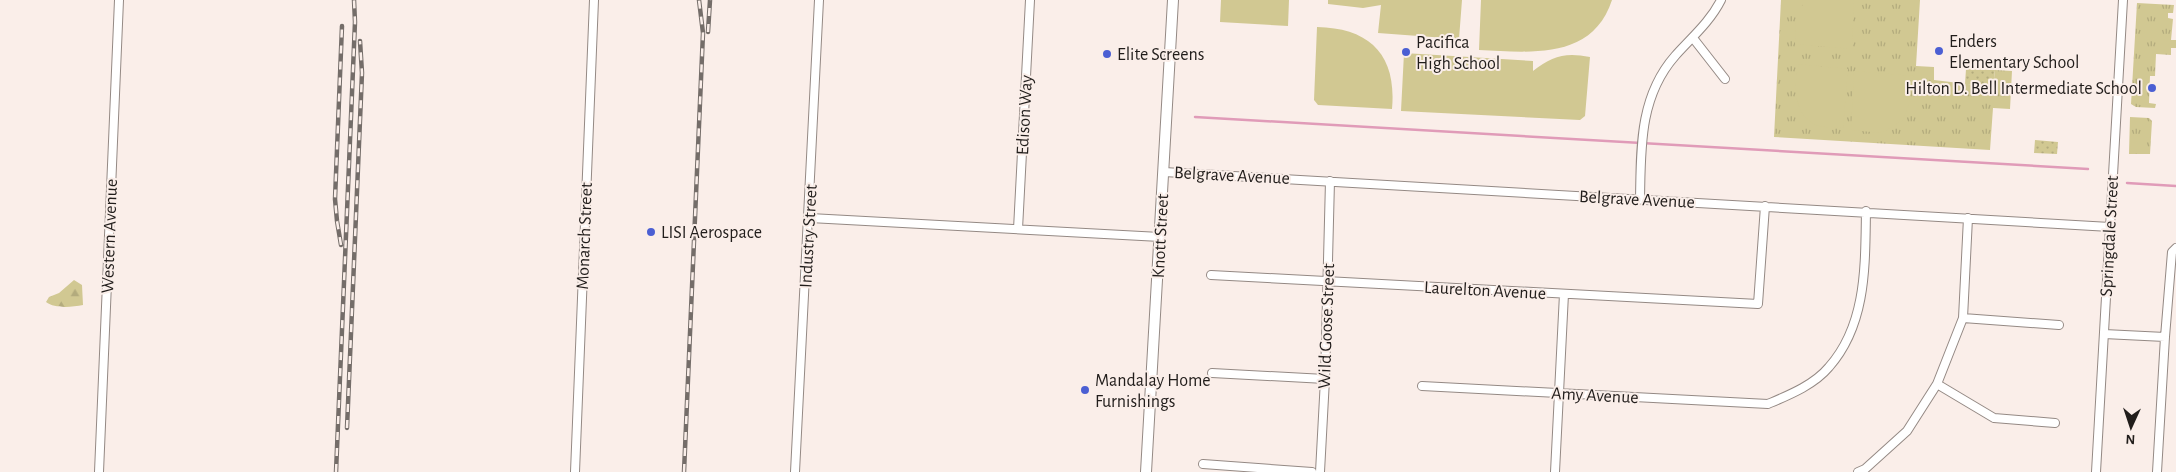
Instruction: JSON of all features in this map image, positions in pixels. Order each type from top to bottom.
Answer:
[{"type":"main road","name":"Knott Street","points":[[1146,472],[1173,0]]},
{"type":"street","name":"Western Avenue","points":[[99,472],[119,0]]},
{"type":"street","name":"Monarch Street","points":[[575,472],[594,0]]},
{"type":"street","name":"Industry Street","points":[[796,472],[820,0]]},
{"type":"street","name":"Edison Way","points":[[1018,229],[1030,0]]},
{"type":"street","points":[[1640,199],[1642,133],[1654,90],[1674,58],[1693,38],[1721,0]]},
{"type":"street","name":"Springdale Street","points":[[2096,472],[2123,0]]},
{"type":"street","points":[[1693,38],[1725,79]]},
{"type":"street","name":"Belgrave Avenue","points":[[1164,172],[1866,211],[2110,227]]},
{"type":"street","name":"Wild Goose Street","points":[[1320,472],[1325,379],[1330,181]]},
{"type":"street","name":"Laurelton Avenue","points":[[1211,275],[1758,304],[1765,206]]},
{"type":"street","name":"Amy Avenue","points":[[1422,386],[1768,404],[1802,388],[1829,368],[1853,330],[1865,281],[1866,211]]},
{"type":"street","points":[[810,218],[1160,237]]},
{"type":"street","points":[[1863,471],[1907,431],[1937,384],[1963,318],[1968,218]]},
{"type":"street","points":[[2157,472],[2172,252],[2176,248]]},
{"type":"street","points":[[1554,472],[1564,294]]},
{"type":"street","points":[[1963,318],[2059,325]]},
{"type":"street","points":[[2104,334],[2165,337]]},
{"type":"street","points":[[1212,373],[1325,379]]},
{"type":"street","points":[[1937,384],[1994,418],[2055,423]]},
{"type":"street","points":[[1202,464],[1312,472]]},
{"type":"green space","points":[[1221,0],[1289,0],[1288,26],[1220,22]]},
{"type":"green space","points":[[1328,0],[1462,0],[1459,39],[1378,33],[1381,5],[1363,8],[1328,4]]},
{"type":"green space","points":[[1481,0],[1612,0],[1603,20],[1590,34],[1574,43],[1557,49],[1518,52],[1479,50]]},
{"type":"green space","points":[[1781,0],[1920,0],[1916,66],[1934,67],[1934,80],[1993,87],[1995,70],[2012,71],[2010,109],[1993,108],[1990,150],[1774,137]]},
{"type":"green space","points":[[1805,0],[1854,0],[1852,49],[1795,44],[1796,18]]},
{"type":"green space","points":[[2137,3],[2174,5],[2173,13],[2168,13],[2168,18],[2173,19],[2171,40],[2176,40],[2176,48],[2171,48],[2171,55],[2156,54],[2155,76],[2150,76],[2149,103],[2156,104],[2155,108],[2136,107],[2131,104]]},
{"type":"green space","points":[[1317,27],[1352,33],[1365,39],[1376,48],[1390,74],[1392,109],[1318,105],[1314,100]]},
{"type":"green space","points":[[1404,53],[1533,61],[1533,71],[1559,56],[1590,57],[1585,116],[1580,120],[1401,111]]},
{"type":"green space","points":[[1799,64],[1848,69],[1843,128],[1819,126],[1810,122],[1804,115],[1797,100],[1796,90]]},
{"type":"green space","points":[[1966,69],[1995,70],[1993,87],[1965,84]]},
{"type":"green space","points":[[1854,71],[1914,76],[1910,100],[1903,120],[1882,133],[1851,130]]},
{"type":"green space","points":[[2130,117],[2149,118],[2152,121],[2150,154],[2129,154]]},
{"type":"green space","points":[[2035,140],[2058,142],[2057,154],[2034,153]]},
{"type":"green space","points":[[74,280],[82,285],[83,305],[59,307],[46,302],[49,297],[59,293]]},
{"type":"waterway","points":[[1195,117],[2088,169]]},
{"type":"waterway","points":[[2127,183],[2176,186]]},
{"type":"railway","points":[[336,472],[355,22],[354,0]]},
{"type":"railway","points":[[684,472],[703,33],[699,0]]},
{"type":"railway","points":[[708,32],[710,0]]},
{"type":"railway","points":[[341,245],[335,199],[342,26]]},
{"type":"railway","points":[[347,428],[362,73],[360,41]]},
{"type":"place","name":"Enders Elementary School","points":[[1939,51]]},
{"type":"place","name":"Pacifica High School","points":[[1406,52]]},
{"type":"place","name":"Elite Screens","points":[[1107,54]]},
{"type":"place","name":"Hilton D. Bell Intermediate School","points":[[2152,88]]},
{"type":"place","name":"LISI Aerospace","points":[[651,232]]},
{"type":"place","name":"Mandalay Home Furnishings","points":[[1085,390]]}]
